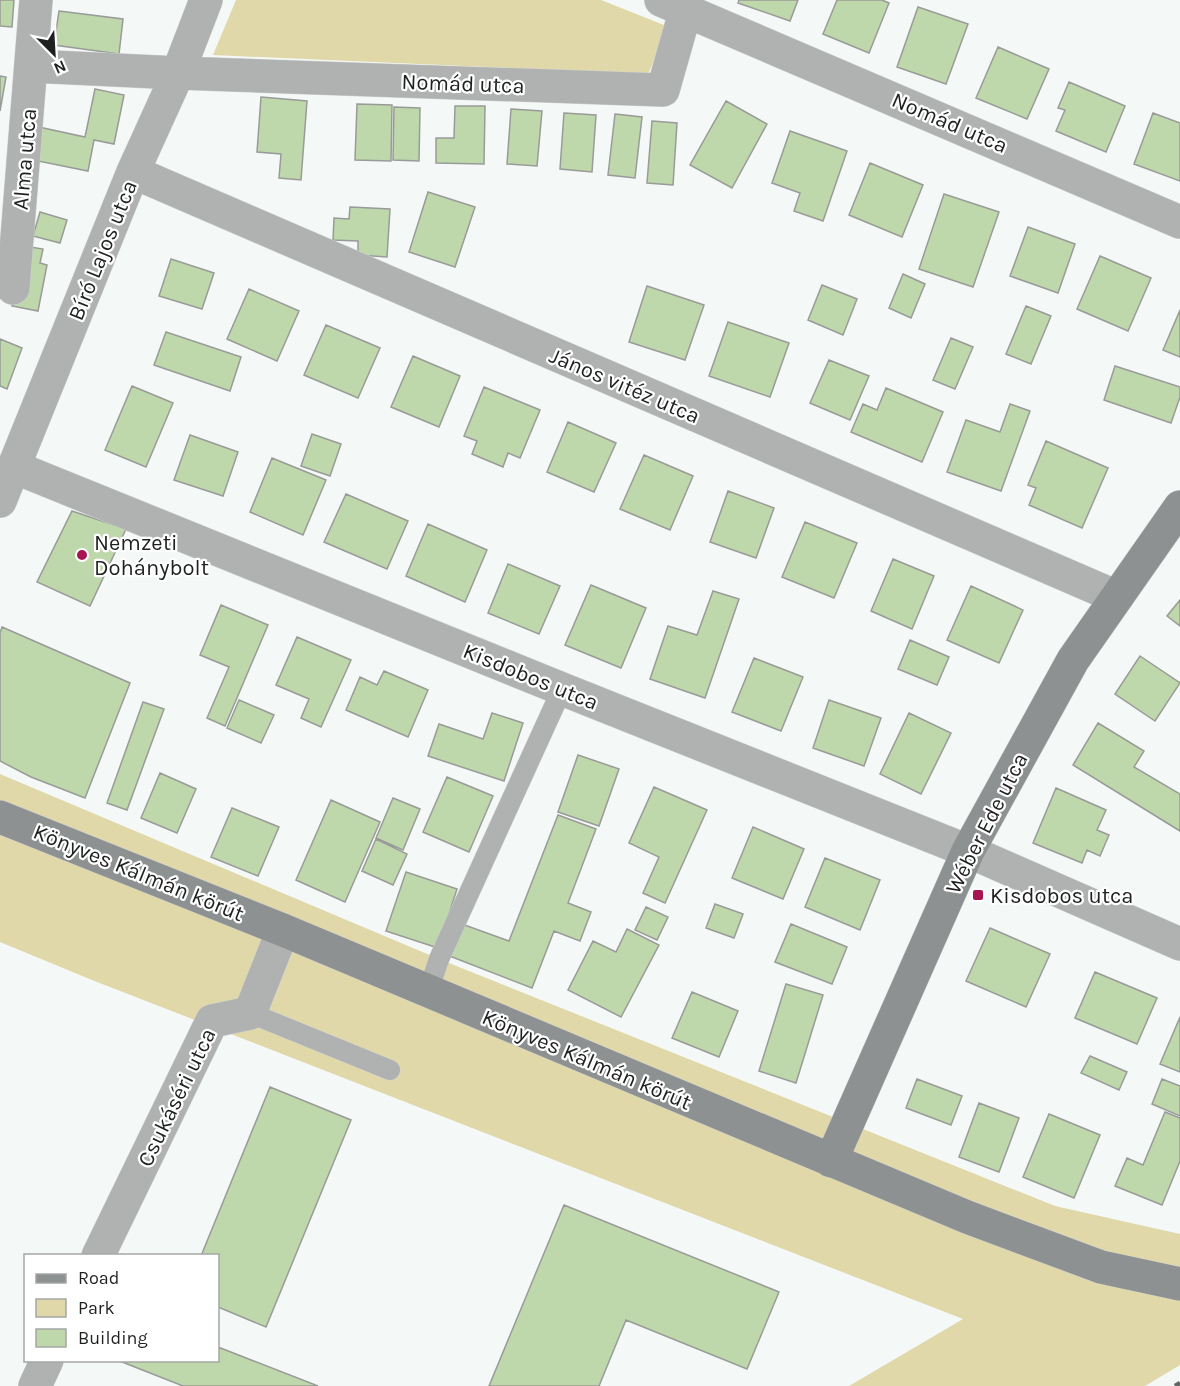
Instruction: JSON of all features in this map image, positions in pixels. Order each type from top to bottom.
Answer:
[{"type":"street","name":"Alma utca","points":[[13,288],[36,0]]},
{"type":"street","name":"Bíró Lajos utca","points":[[0,501],[133,172],[178,73],[206,0]]},
{"type":"street","name":"Nomád utca","points":[[178,73],[663,90],[674,5],[1180,222]]},
{"type":"street","points":[[32,66],[178,73]]},
{"type":"street","name":"János vitéz utca","points":[[133,172],[1117,597]]},
{"type":"street","name":"Kisdobos utca","points":[[14,467],[968,851],[1180,944]]},
{"type":"street","name":"Wéber Ede utca","points":[[831,1161],[968,851],[1073,660],[1180,507]]},
{"type":"street","name":"Könyves Kálmán körút","points":[[0,817],[283,930],[967,1217],[1101,1267],[1180,1284]]},
{"type":"street","points":[[250,1013],[283,930]]},
{"type":"street","name":"Csukáséri utca","points":[[99,1254],[212,1021],[250,1013]]},
{"type":"street","points":[[35,1386],[46,1362]]},
{"type":"lane","points":[[429,992],[439,959],[562,689]]},
{"type":"lane","points":[[250,1013],[390,1070]]},
{"type":"green space","points":[[236,0],[601,0],[669,27],[648,74],[213,55]]},
{"type":"green space","points":[[0,774],[439,959],[1055,1206],[1180,1234],[1180,1365],[1145,1386],[849,1386],[963,1319],[92,980],[0,942]]},
{"type":"building","points":[[0,0],[14,0],[12,27],[0,26]]},
{"type":"building","points":[[739,0],[798,0],[790,21],[738,3]]},
{"type":"building","points":[[837,0],[882,0],[889,3],[869,53],[823,34]]},
{"type":"building","points":[[918,7],[968,24],[946,84],[897,67]]},
{"type":"building","points":[[59,11],[123,19],[119,54],[54,45]]},
{"type":"building","points":[[998,47],[1049,69],[1027,119],[976,98]]},
{"type":"building","points":[[0,76],[6,77],[0,111]]},
{"type":"building","points":[[1069,82],[1125,106],[1106,152],[1056,131],[1065,110],[1058,108]]},
{"type":"building","points":[[95,89],[124,95],[114,144],[94,140],[88,171],[28,159],[34,126],[85,137]]},
{"type":"building","points":[[261,97],[307,101],[301,180],[279,178],[281,154],[257,152]]},
{"type":"building","points":[[726,101],[767,124],[732,188],[690,165]]},
{"type":"building","points":[[357,104],[392,105],[391,161],[355,160]]},
{"type":"building","points":[[455,106],[485,106],[484,164],[436,163],[436,138],[454,138]]},
{"type":"building","points":[[394,107],[420,108],[419,161],[393,160]]},
{"type":"building","points":[[511,109],[542,111],[537,166],[507,164]]},
{"type":"building","points":[[564,113],[596,115],[592,172],[560,169]]},
{"type":"building","points":[[1153,113],[1180,123],[1180,181],[1134,164]]},
{"type":"building","points":[[615,114],[642,117],[635,178],[608,175]]},
{"type":"building","points":[[652,121],[677,123],[673,185],[647,183]]},
{"type":"building","points":[[790,131],[847,151],[823,221],[794,211],[800,193],[772,183]]},
{"type":"building","points":[[870,163],[923,185],[902,237],[849,215]]},
{"type":"building","points":[[428,192],[475,207],[455,267],[409,252]]},
{"type":"building","points":[[944,194],[999,212],[973,287],[919,269]]},
{"type":"building","points":[[350,207],[390,209],[387,257],[358,255],[358,241],[333,240],[334,218],[349,219]]},
{"type":"building","points":[[40,212],[67,220],[60,243],[33,236]]},
{"type":"building","points":[[1028,227],[1075,244],[1058,293],[1010,276]]},
{"type":"building","points":[[24,246],[43,249],[40,263],[47,265],[38,311],[12,306]]},
{"type":"building","points":[[1100,256],[1151,278],[1128,331],[1077,309]]},
{"type":"building","points":[[171,259],[214,273],[202,309],[159,296]]},
{"type":"building","points":[[903,274],[925,284],[911,318],[889,308]]},
{"type":"building","points":[[822,285],[857,299],[843,335],[808,320]]},
{"type":"building","points":[[647,286],[704,305],[685,360],[629,342]]},
{"type":"building","points":[[249,289],[299,311],[277,361],[227,339]]},
{"type":"building","points":[[1026,306],[1051,316],[1031,364],[1006,354]]},
{"type":"building","points":[[1180,310],[1180,357],[1163,350]]},
{"type":"building","points":[[728,322],[789,343],[770,397],[709,376]]},
{"type":"building","points":[[326,325],[380,348],[358,398],[304,375]]},
{"type":"building","points":[[166,332],[241,357],[230,391],[154,365]]},
{"type":"building","points":[[951,338],[973,347],[955,389],[933,380]]},
{"type":"building","points":[[0,339],[22,348],[7,389],[0,386]]},
{"type":"building","points":[[413,356],[460,376],[439,427],[391,407]]},
{"type":"building","points":[[829,360],[869,376],[850,420],[810,403]]},
{"type":"building","points":[[1115,366],[1180,387],[1180,397],[1171,423],[1104,400]]},
{"type":"building","points":[[132,386],[173,403],[146,467],[105,450]]},
{"type":"building","points":[[484,387],[540,410],[520,458],[508,453],[503,467],[472,454],[477,441],[464,436]]},
{"type":"building","points":[[886,388],[943,412],[922,462],[851,432],[863,404],[877,410]]},
{"type":"building","points":[[1010,404],[1030,411],[1001,491],[947,472],[966,420],[1000,432]]},
{"type":"building","points":[[568,422],[616,443],[594,492],[547,472]]},
{"type":"building","points":[[312,434],[341,444],[330,476],[301,466]]},
{"type":"building","points":[[190,435],[238,452],[223,496],[174,480]]},
{"type":"building","points":[[1046,441],[1108,468],[1082,528],[1029,505],[1036,488],[1028,485]]},
{"type":"building","points":[[644,455],[693,476],[670,530],[620,509]]},
{"type":"building","points":[[272,458],[326,480],[303,535],[250,512]]},
{"type":"building","points":[[728,491],[774,508],[756,558],[710,542]]},
{"type":"building","points":[[346,494],[408,521],[387,569],[324,542]]},
{"type":"building","name":"Nemzeti Dohánybolt","points":[[72,511],[126,529],[90,606],[37,582]]},
{"type":"building","points":[[805,522],[857,543],[834,598],[782,577]]},
{"type":"building","points":[[428,524],[487,550],[465,602],[406,576]]},
{"type":"building","points":[[893,559],[934,576],[912,629],[871,611]]},
{"type":"building","points":[[508,564],[560,586],[539,634],[488,613]]},
{"type":"building","points":[[591,585],[646,608],[621,668],[565,645]]},
{"type":"building","points":[[971,586],[1023,610],[999,663],[947,640]]},
{"type":"building","points":[[713,591],[739,599],[705,698],[650,679],[668,626],[697,635]]},
{"type":"building","points":[[1180,600],[1180,626],[1167,616]]},
{"type":"building","points":[[221,605],[268,625],[225,726],[207,718],[229,667],[200,655]]},
{"type":"building","points":[[2,627],[130,683],[85,798],[31,777],[0,761],[0,633]]},
{"type":"building","points":[[297,637],[351,660],[321,727],[301,718],[309,699],[276,685]]},
{"type":"building","points":[[910,640],[949,657],[937,685],[898,669]]},
{"type":"building","points":[[1140,656],[1180,683],[1155,721],[1115,694]]},
{"type":"building","points":[[754,658],[803,677],[781,731],[732,712]]},
{"type":"building","points":[[384,671],[428,690],[408,737],[346,710],[360,677],[377,685]]},
{"type":"building","points":[[239,700],[274,715],[261,743],[227,728]]},
{"type":"building","points":[[829,700],[881,718],[864,766],[813,748]]},
{"type":"building","points":[[143,702],[164,709],[127,810],[107,803]]},
{"type":"building","points":[[492,713],[523,723],[504,781],[428,756],[439,724],[483,739]]},
{"type":"building","points":[[909,713],[951,733],[921,794],[880,774]]},
{"type":"building","points":[[1098,723],[1144,751],[1134,767],[1180,794],[1180,831],[1073,765]]},
{"type":"building","points":[[578,755],[619,769],[599,826],[558,812]]},
{"type":"building","points":[[160,773],[196,789],[177,833],[141,818]]},
{"type":"building","points":[[447,777],[493,796],[469,852],[423,832]]},
{"type":"building","points":[[654,787],[707,810],[665,903],[643,893],[659,857],[629,843]]},
{"type":"building","points":[[1056,788],[1106,810],[1097,830],[1109,835],[1100,856],[1087,850],[1082,863],[1033,843]]},
{"type":"building","points":[[393,798],[420,809],[403,850],[376,838]]},
{"type":"building","points":[[331,800],[380,822],[345,902],[296,880]]},
{"type":"building","points":[[232,808],[279,827],[258,876],[211,857]]},
{"type":"building","points":[[558,815],[596,829],[568,903],[591,912],[580,941],[554,931],[532,988],[447,955],[459,923],[509,941]]},
{"type":"building","points":[[753,827],[804,849],[783,899],[732,878]]},
{"type":"building","points":[[376,839],[407,854],[393,885],[362,871]]},
{"type":"building","points":[[825,858],[880,880],[860,930],[805,907]]},
{"type":"building","points":[[406,872],[457,889],[438,948],[386,931]]},
{"type":"building","points":[[715,904],[743,914],[734,938],[706,928]]},
{"type":"building","points":[[646,907],[668,917],[657,940],[635,930]]},
{"type":"building","points":[[791,924],[847,947],[832,984],[775,962]]},
{"type":"building","points":[[990,928],[1050,954],[1026,1007],[966,981]]},
{"type":"building","points":[[627,929],[659,945],[621,1017],[568,990],[593,941],[616,952]]},
{"type":"building","points":[[1095,972],[1157,998],[1137,1044],[1075,1018]]},
{"type":"building","points":[[786,984],[823,995],[796,1083],[759,1071]]},
{"type":"building","points":[[692,992],[738,1011],[719,1057],[672,1038]]},
{"type":"building","points":[[1180,1017],[1180,1072],[1160,1064]]},
{"type":"building","points":[[1090,1056],[1127,1072],[1119,1090],[1081,1073]]},
{"type":"building","points":[[917,1079],[962,1096],[951,1125],[906,1108]]},
{"type":"building","points":[[1162,1079],[1180,1086],[1180,1116],[1152,1104]]},
{"type":"building","points":[[270,1087],[351,1120],[266,1327],[219,1307],[219,1254],[202,1254]]},
{"type":"building","points":[[979,1103],[1019,1118],[999,1172],[959,1157]]},
{"type":"building","points":[[1165,1112],[1180,1118],[1180,1161],[1162,1205],[1115,1186],[1127,1158],[1143,1165]]},
{"type":"building","points":[[1049,1114],[1100,1135],[1074,1198],[1023,1177]]},
{"type":"building","points":[[564,1205],[779,1292],[747,1369],[626,1320],[599,1386],[489,1386]]},
{"type":"building","points":[[219,1347],[318,1386],[183,1386],[122,1362],[219,1362]]},
{"type":"railway","points":[[1175,1386],[1180,1383]]},
{"type":"place","name":"Nemzeti Dohánybolt","points":[[82,555]]},
{"type":"place","name":"Kisdobos utca","points":[[978,895]]}]
